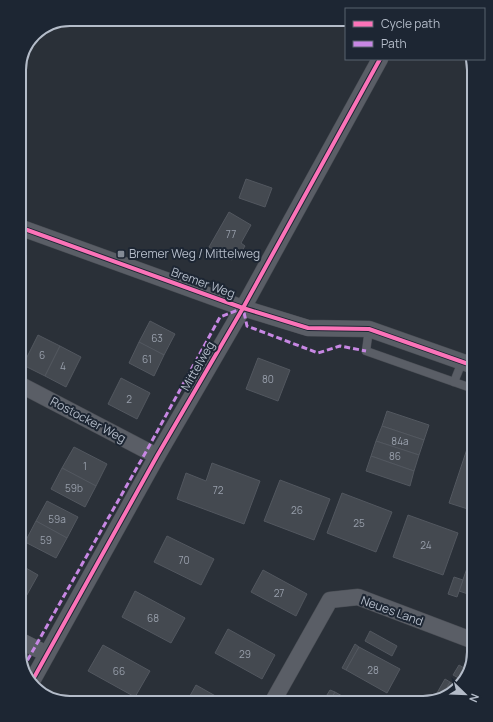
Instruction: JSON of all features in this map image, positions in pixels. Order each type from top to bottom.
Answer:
[{"type":"street","name":"Mittelweg","points":[[34,677],[157,456],[243,308],[379,60]]},
{"type":"street","name":"Bremer Weg","points":[[26,230],[243,308],[308,328],[369,329],[467,364]]},
{"type":"street","name":"Rostocker Weg","points":[[26,388],[157,456]]},
{"type":"street","name":"Neues Land","points":[[276,696],[330,600],[358,597],[467,638]]},
{"type":"street","points":[[26,644],[47,654]]},
{"type":"lane","points":[[369,329],[366,351],[467,387]]},
{"type":"lane","points":[[454,382],[467,365]]},
{"type":"building","points":[[246,179],[272,188],[265,207],[239,198]]},
{"type":"building","points":[[229,212],[251,225],[241,243],[245,246],[240,254],[236,252],[232,260],[209,247]]},
{"type":"building","points":[[150,321],[175,334],[164,355],[139,342]]},
{"type":"building","points":[[38,335],[60,346],[45,376],[26,366],[26,359]]},
{"type":"building","points":[[139,342],[164,355],[154,376],[129,363]]},
{"type":"building","points":[[60,346],[81,357],[66,387],[45,376]]},
{"type":"building","points":[[258,358],[290,370],[278,401],[246,389]]},
{"type":"building","points":[[121,378],[150,393],[137,419],[108,404]]},
{"type":"building","points":[[387,411],[429,425],[424,440],[382,426]]},
{"type":"building","points":[[382,426],[424,440],[419,455],[376,441]]},
{"type":"building","points":[[376,441],[419,455],[414,471],[371,456]]},
{"type":"building","points":[[74,447],[107,464],[96,486],[62,468]]},
{"type":"building","points":[[467,449],[467,509],[449,503]]},
{"type":"building","points":[[371,456],[414,471],[410,486],[366,471]]},
{"type":"building","points":[[212,463],[260,481],[244,524],[177,499],[186,473],[206,481]]},
{"type":"building","points":[[62,468],[96,486],[85,507],[51,489]]},
{"type":"building","points":[[280,480],[330,499],[314,540],[264,521]]},
{"type":"building","points":[[342,493],[392,512],[376,552],[327,533]]},
{"type":"building","points":[[47,501],[78,517],[67,538],[36,521]]},
{"type":"building","points":[[408,515],[458,533],[443,575],[393,557]]},
{"type":"building","points":[[36,521],[67,538],[56,558],[26,543]]},
{"type":"building","points":[[167,536],[214,559],[201,585],[154,562]]},
{"type":"building","points":[[26,568],[38,575],[26,596]]},
{"type":"building","points":[[467,568],[467,594],[459,591]]},
{"type":"building","points":[[263,570],[307,594],[296,616],[251,592]]},
{"type":"building","points":[[454,577],[463,580],[457,597],[448,594]]},
{"type":"building","points":[[135,591],[185,618],[171,643],[122,617]]},
{"type":"building","points":[[228,629],[275,655],[262,679],[215,653]]},
{"type":"building","points":[[370,631],[397,646],[392,656],[365,641]]},
{"type":"building","points":[[355,644],[359,647],[346,670],[342,668]]},
{"type":"building","points":[[103,645],[150,671],[136,696],[133,696],[88,671]]},
{"type":"building","points":[[359,647],[400,669],[387,693],[346,670]]},
{"type":"building","points":[[459,665],[464,669],[461,674],[454,674]]},
{"type":"building","points":[[445,679],[445,690],[437,694]]},
{"type":"building","points":[[196,685],[216,696],[190,696]]},
{"type":"building","points":[[330,690],[335,692],[333,696],[326,696]]},
{"type":"building","points":[[335,692],[342,696],[333,696]]},
{"type":"marked path","points":[[27,661],[147,450],[220,317],[243,308],[247,326],[318,353],[340,346],[366,351]]},
{"type":"cycle path","points":[[34,677],[157,456],[243,308],[379,60]]},
{"type":"cycle path","points":[[26,230],[243,308],[308,328],[369,329],[467,364]]},
{"type":"place","name":"Bremer Weg / Mittelweg","points":[[121,254]]}]
